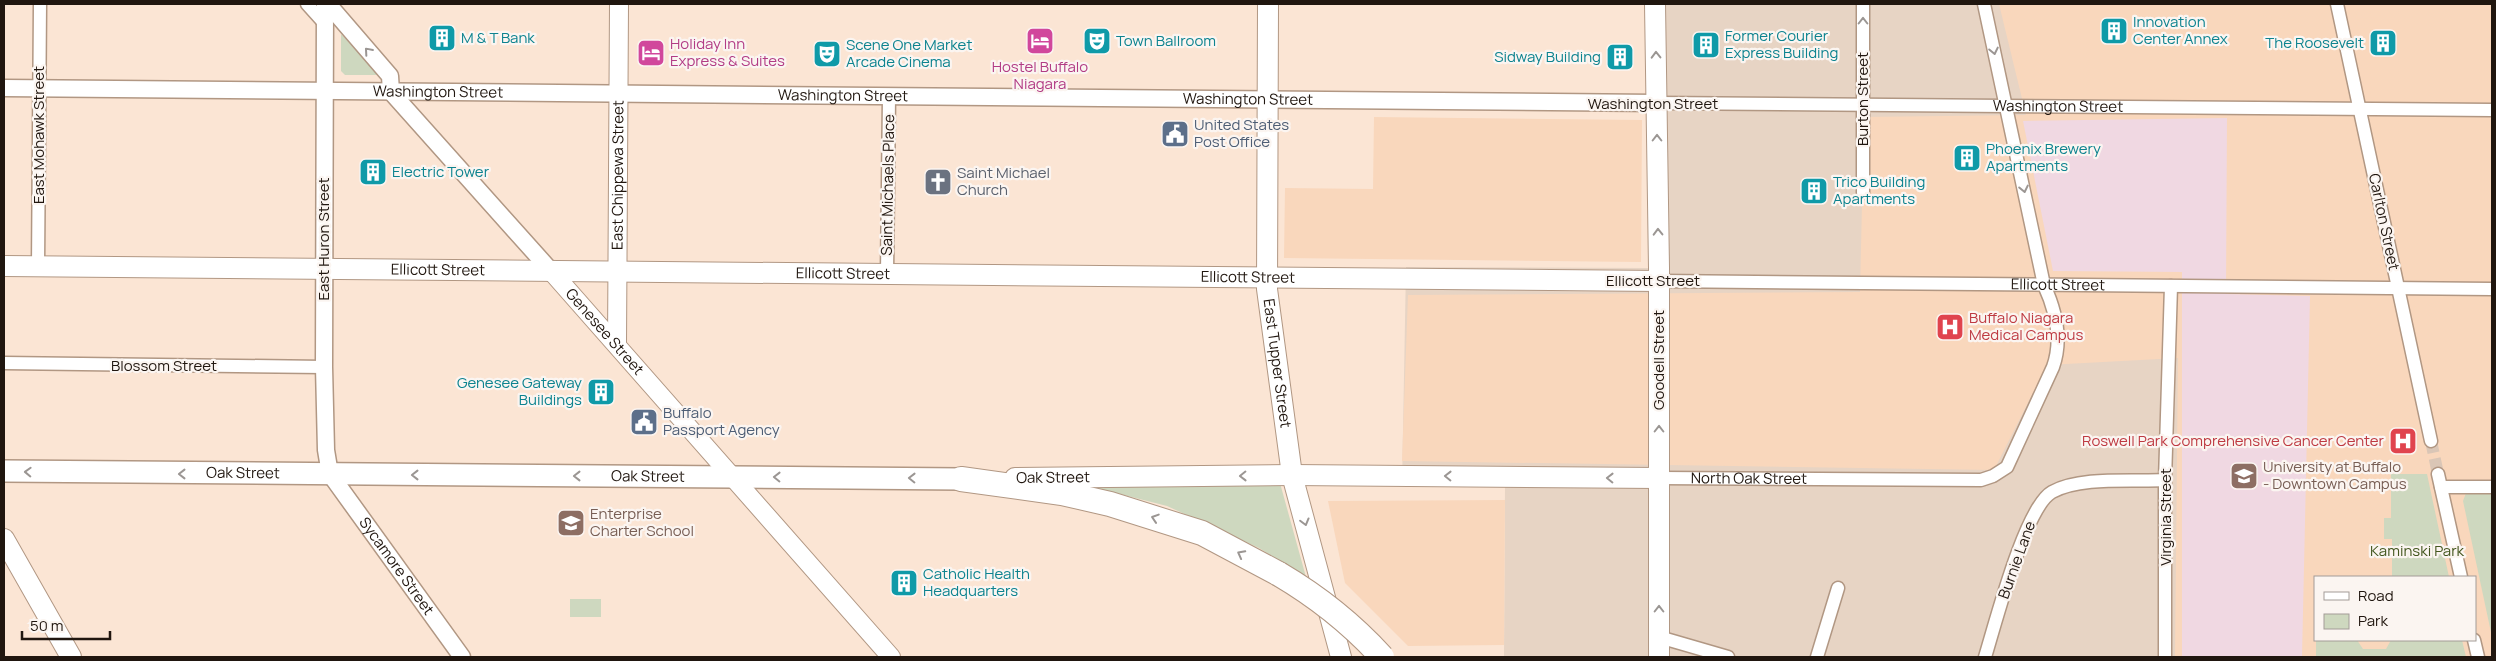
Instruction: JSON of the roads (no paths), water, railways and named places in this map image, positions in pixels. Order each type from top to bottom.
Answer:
[{"type":"highway","name":"Oak Street","points":[[4,471],[961,479]]},
{"type":"highway","points":[[961,479],[1062,493],[1110,504],[1202,533],[1280,574],[1311,594],[1340,617],[1382,657]]},
{"type":"main road","name":"East Chippewa Street","points":[[617,345],[618,4]]},
{"type":"main road","name":"East Tupper Street","points":[[1268,4],[1267,278],[1292,475],[1341,657]]},
{"type":"main road","name":"Goodell Street","points":[[1655,4],[1659,281],[1659,657]]},
{"type":"main road","name":"Ellicott Street","points":[[4,266],[1659,281]]},
{"type":"main road","name":"Genesee Street","points":[[551,271],[891,657]]},
{"type":"main road","name":"North Oak Street","points":[[1292,475],[1659,478]]},
{"type":"main road","name":"Oak Street","points":[[961,479],[1292,475]]},
{"type":"main road","points":[[4,539],[71,657]]},
{"type":"street","name":"East Mohawk Street","points":[[38,267],[40,4]]},
{"type":"street","points":[[307,4],[325,24]]},
{"type":"street","name":"East Huron Street","points":[[327,4],[325,24],[324,367],[326,450],[330,474]]},
{"type":"street","name":"Genesee Street","points":[[327,4],[390,76],[391,92],[551,271]]},
{"type":"street","name":"Burton Street","points":[[1863,4],[1864,193]]},
{"type":"street","points":[[1984,4],[2044,285]]},
{"type":"street","name":"Carlton Street","points":[[2337,4],[2432,441]]},
{"type":"street","name":"Washington Street","points":[[4,88],[2492,110]]},
{"type":"street","name":"Saint Michaels Place","points":[[887,274],[889,96]]},
{"type":"street","name":"Ellicott Street","points":[[1659,281],[2492,289]]},
{"type":"street","name":"North Oak Street","points":[[1659,478],[1981,480],[1993,476],[2007,467],[2058,353],[2058,328],[2050,298],[2044,285]]},
{"type":"street","name":"Virginia Street","points":[[2166,657],[2165,480],[2171,286]]},
{"type":"street","name":"Blossom Street","points":[[4,363],[324,367]]},
{"type":"street","name":"Sycamore Street","points":[[330,474],[462,657]]},
{"type":"street","name":"Burnie Lane","points":[[1985,657],[2016,556],[2033,516],[2050,493],[2078,483],[2165,480]]},
{"type":"street","points":[[2461,576],[2440,480],[2492,487]]},
{"type":"street","points":[[1817,657],[1838,588]]},
{"type":"street","points":[[1659,637],[1728,657]]},
{"type":"street","points":[[2474,641],[2478,657]]},
{"type":"tunnel","points":[[2431,441],[2438,474]]},
{"type":"place","name":"Innovation Center Annex","points":[[2114,31]]},
{"type":"place","name":"M & T Bank","points":[[442,38]]},
{"type":"place","name":"Hostel Buffalo Niagara","points":[[1040,41]]},
{"type":"place","name":"Town Ballroom","points":[[1097,41]]},
{"type":"place","name":"The Roosevelt","points":[[2383,43]]},
{"type":"place","name":"Former Courier Express Building","points":[[1706,45]]},
{"type":"place","name":"Holiday Inn Express & Suites","points":[[651,53]]},
{"type":"place","name":"Scene One Market Arcade Cinema","points":[[827,54]]},
{"type":"place","name":"Sidway Building","points":[[1620,57]]},
{"type":"place","name":"United States Post Office","points":[[1175,134]]},
{"type":"place","name":"Phoenix Brewery Apartments","points":[[1967,158]]},
{"type":"place","name":"Electric Tower","points":[[373,172]]},
{"type":"place","name":"Saint Michael Church","points":[[938,182]]},
{"type":"place","name":"Trico Building Apartments","points":[[1814,191]]},
{"type":"place","name":"Buffalo Niagara Medical Campus","points":[[1950,327]]},
{"type":"place","name":"Genesee Gateway Buildings","points":[[601,392]]},
{"type":"place","name":"Buffalo Passport Agency","points":[[644,422]]},
{"type":"place","name":"Roswell Park Comprehensive Cancer Center","points":[[2403,441]]},
{"type":"place","name":"University at Buffalo - Downtown Campus","points":[[2244,476]]},
{"type":"place","name":"Enterprise Charter School","points":[[571,523]]},
{"type":"place","name":"Catholic Health Headquarters","points":[[904,583]]},
{"type":"park label","name":"Kaminski Park","points":[[2417,551]]}]
